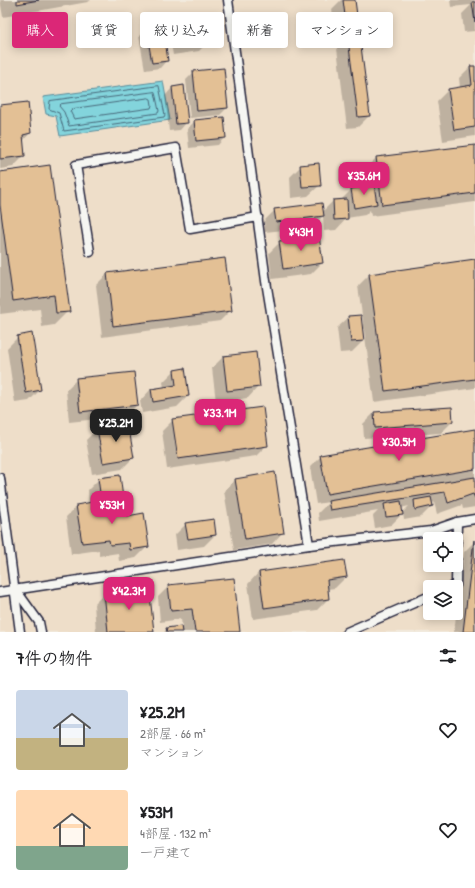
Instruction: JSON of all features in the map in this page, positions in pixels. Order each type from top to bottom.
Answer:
[{"type":"lane","points":[[228,0],[258,217],[309,545]]},
{"type":"lane","points":[[90,252],[76,165],[176,148],[190,229],[258,217]]},
{"type":"lane","points":[[0,478],[16,590],[20,632]]},
{"type":"lane","points":[[0,592],[309,545],[431,531],[457,522],[475,519]]},
{"type":"lane","points":[[456,580],[457,522]]},
{"type":"lane","points":[[16,590],[39,622],[40,632]]},
{"type":"lane","points":[[347,632],[423,599]]},
{"type":"shaded area","points":[[0,0],[475,0],[475,632],[0,632]]},
{"type":"water","points":[[163,81],[170,120],[60,136],[56,116],[46,114],[43,97]]},
{"type":"building","points":[[17,0],[39,0],[17,4]]},
{"type":"building","points":[[343,0],[355,0],[357,12],[345,12]]},
{"type":"building","points":[[472,2],[475,2],[475,22]]},
{"type":"building","points":[[149,48],[166,48],[168,61],[152,63]]},
{"type":"building","points":[[349,48],[361,48],[370,116],[358,117]]},
{"type":"building","points":[[470,66],[475,66],[475,127],[454,130],[448,89],[472,85]]},
{"type":"building","points":[[224,68],[228,108],[197,111],[193,71]]},
{"type":"building","points":[[184,85],[188,123],[176,124],[172,87]]},
{"type":"building","points":[[28,102],[31,133],[23,135],[25,156],[0,159],[0,105]]},
{"type":"building","points":[[224,117],[226,138],[196,141],[194,120]]},
{"type":"building","points":[[475,145],[475,193],[382,205],[376,157]]},
{"type":"building","points":[[319,163],[321,186],[302,187],[300,165]]},
{"type":"building","points":[[50,165],[70,312],[56,313],[54,295],[13,301],[0,205],[0,172]]},
{"type":"building","points":[[374,185],[377,204],[354,208],[351,189]]},
{"type":"building","points":[[347,199],[348,219],[334,220],[333,200]]},
{"type":"building","points":[[322,203],[324,216],[276,222],[274,209]]},
{"type":"building","points":[[319,236],[323,263],[283,269],[279,241]]},
{"type":"building","points":[[225,258],[232,311],[113,326],[107,273]]},
{"type":"building","points":[[475,259],[475,379],[385,391],[369,274]]},
{"type":"building","points":[[361,315],[364,341],[351,342],[348,316]]},
{"type":"building","points":[[32,333],[41,390],[26,393],[17,336]]},
{"type":"building","points":[[256,352],[260,387],[227,391],[223,356]]},
{"type":"building","points":[[185,368],[189,396],[153,402],[151,389],[176,385],[174,370]]},
{"type":"building","points":[[134,372],[138,405],[80,412],[76,378]]},
{"type":"building","points":[[263,407],[268,446],[178,459],[172,419]]},
{"type":"building","points":[[452,407],[453,422],[375,428],[374,412]]},
{"type":"building","points":[[128,423],[134,458],[103,463],[97,428]]},
{"type":"building","points":[[475,429],[475,469],[327,494],[320,455]]},
{"type":"building","points":[[275,472],[284,533],[245,539],[235,479]]},
{"type":"building","points":[[120,475],[123,498],[101,500],[98,478]]},
{"type":"building","points":[[475,477],[475,498],[473,494],[448,503],[445,492],[330,510],[328,501]]},
{"type":"building","points":[[431,497],[433,506],[415,510],[414,500]]},
{"type":"building","points":[[98,501],[99,507],[125,504],[127,516],[144,513],[149,547],[130,550],[129,543],[110,545],[109,540],[82,543],[76,505]]},
{"type":"building","points":[[401,501],[403,515],[386,517],[384,504]]},
{"type":"building","points":[[214,519],[216,535],[188,539],[185,523]]},
{"type":"building","points":[[474,540],[475,632],[463,632]]},
{"type":"building","points":[[344,560],[347,577],[327,580],[329,599],[264,608],[259,572]]},
{"type":"building","points":[[234,578],[240,632],[195,632],[192,609],[171,611],[168,585]]},
{"type":"building","points":[[149,587],[154,632],[108,632],[104,592]]},
{"type":"building","points":[[181,626],[182,632],[167,632],[166,628]]}]
